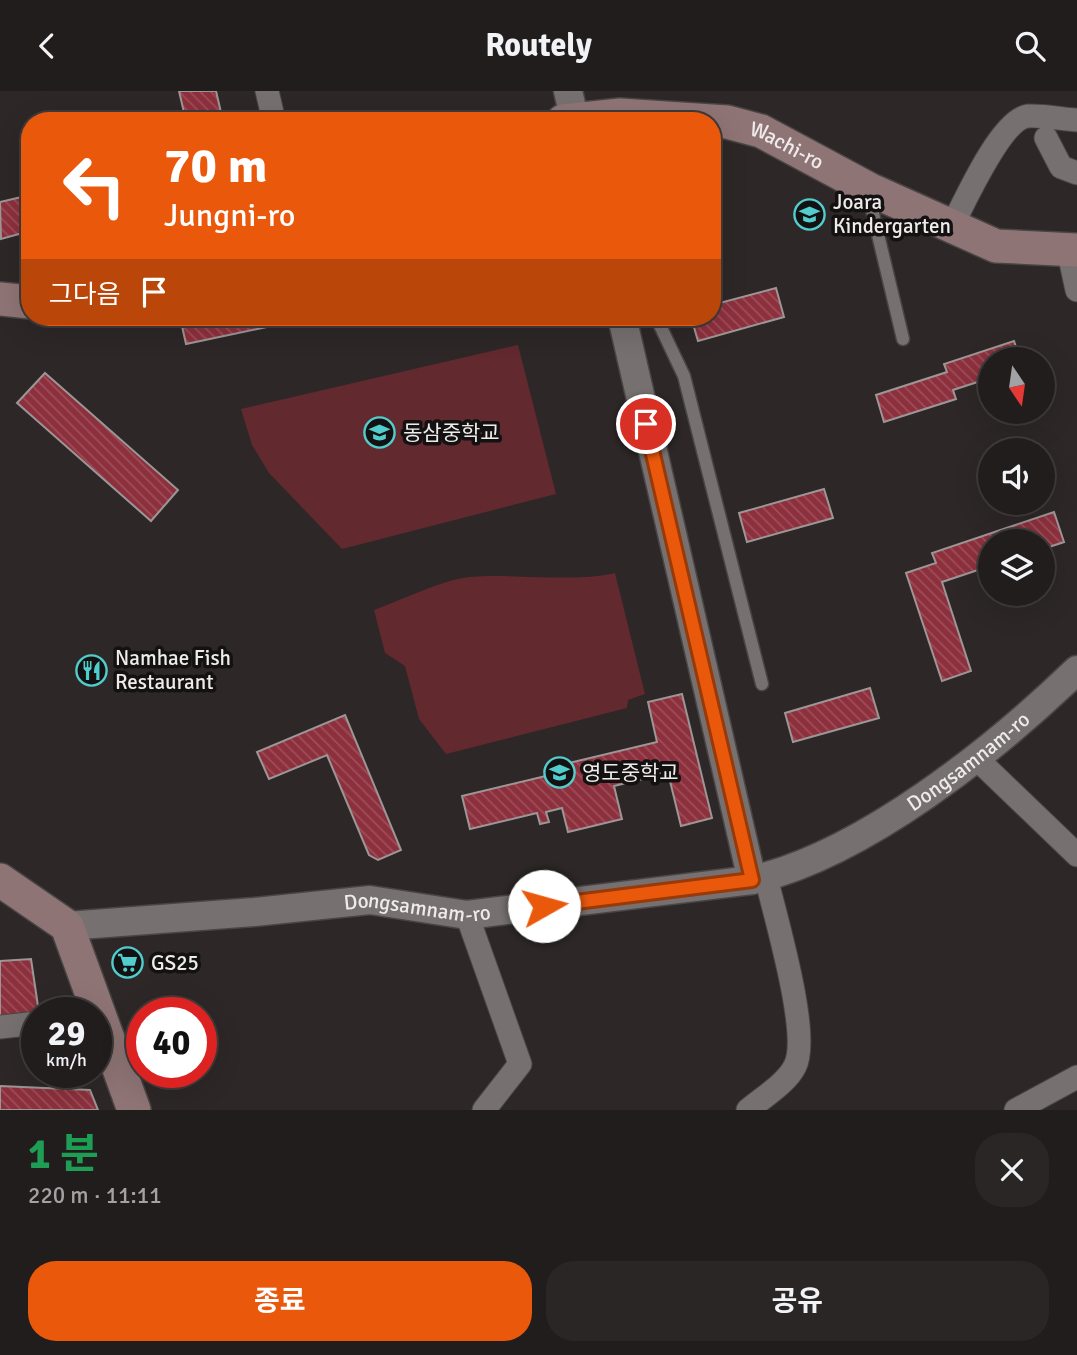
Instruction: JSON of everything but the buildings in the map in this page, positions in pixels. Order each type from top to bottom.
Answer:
[{"type":"main road","name":"Wachi-ro","points":[[721,122],[761,131],[867,188],[996,246],[1072,250]]},
{"type":"main road","points":[[0,299],[21,301]]},
{"type":"main road","points":[[0,880],[67,926],[91,997]]},
{"type":"main road","points":[[112,1054],[134,1110]]},
{"type":"street","points":[[267,91],[272,112]]},
{"type":"street","points":[[952,226],[1011,124],[1026,116],[1077,120]]},
{"type":"street","points":[[1046,138],[1061,167],[1077,173]]},
{"type":"street","points":[[1072,250],[1077,289]]},
{"type":"street","points":[[624,326],[759,879],[799,1028],[800,1055],[793,1070],[748,1110]]},
{"type":"street","name":"Dongsamnam-ro","points":[[67,926],[370,900],[467,915],[759,879],[785,873],[858,838],[976,758],[1077,670]]},
{"type":"street","points":[[976,758],[1077,855]]},
{"type":"street","points":[[467,915],[520,1064],[484,1110]]},
{"type":"street","points":[[0,1027],[21,1025]]},
{"type":"street","points":[[1016,1110],[1077,1077]]},
{"type":"lane","points":[[867,188],[903,339]]},
{"type":"lane","points":[[660,326],[684,376],[762,684]]},
{"type":"shaded area","points":[[518,345],[556,494],[342,549],[269,473],[252,445],[241,409]]},
{"type":"shaded area","points":[[615,573],[645,694],[628,700],[627,708],[446,754],[419,719],[405,666],[385,653],[374,610],[434,586],[470,577],[563,578]]},
{"type":"place","name":"Joara Kindergarten","points":[[810,214]]},
{"type":"place","name":"동삼중학교","points":[[380,433]]},
{"type":"place","name":"Namhae Fish Restaurant","points":[[92,670]]},
{"type":"place","name":"영도중학교","points":[[559,773]]},
{"type":"place","name":"GS25","points":[[128,963]]},
{"type":"route","points":[[544,906],[752,880],[646,424]]}]
